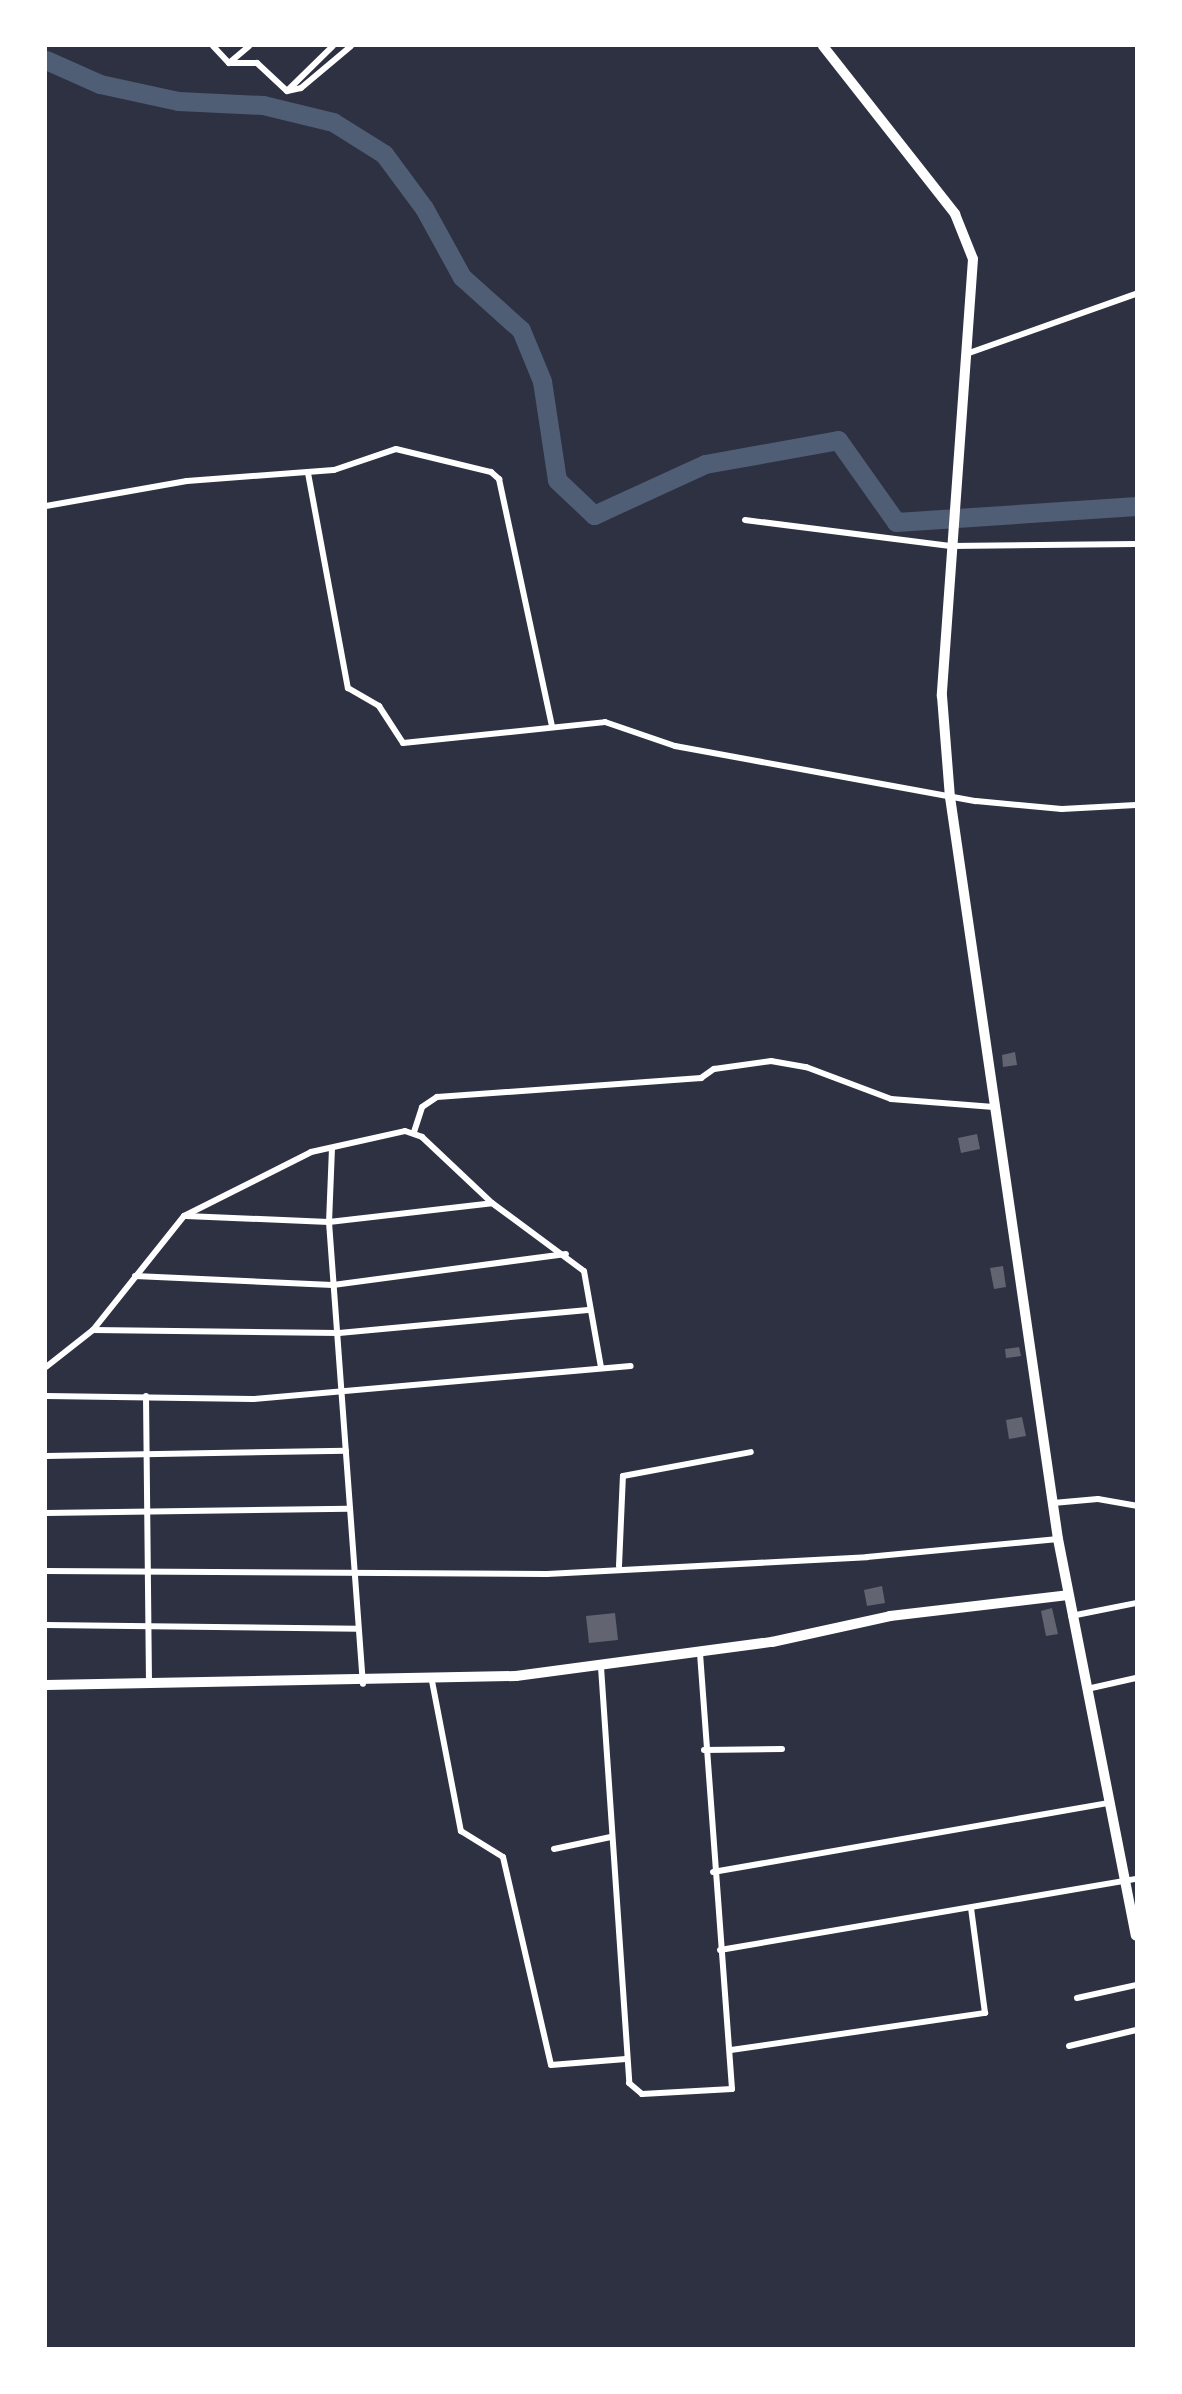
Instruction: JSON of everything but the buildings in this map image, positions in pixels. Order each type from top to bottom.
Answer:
[{"type":"main road","points":[[822,46],[967,237],[974,287],[950,541],[943,696],[950,797],[1058,1539],[1109,1803],[1131,1880],[1136,1935]]},
{"type":"main road","points":[[46,1685],[363,1684],[601,1667],[890,1616],[1068,1595]]},
{"type":"street","points":[[213,46],[229,63],[257,63],[287,91]]},
{"type":"street","points":[[229,63],[249,46]]},
{"type":"street","points":[[287,91],[333,46]]},
{"type":"street","points":[[287,91],[301,88],[351,46]]},
{"type":"street","points":[[969,353],[1136,295]]},
{"type":"street","points":[[46,506],[187,481],[308,473],[404,449],[496,475],[552,726]]},
{"type":"street","points":[[308,473],[351,694],[379,706],[403,743],[605,722],[675,746],[950,797],[1030,808],[1136,805]]},
{"type":"street","points":[[745,520],[950,541],[1136,544]]},
{"type":"street","points":[[414,1132],[422,1107],[438,1097],[701,1078],[714,1069],[771,1061],[806,1067],[891,1099],[994,1107]]},
{"type":"street","points":[[46,1367],[93,1330],[184,1216],[311,1152],[414,1132]]},
{"type":"street","points":[[414,1132],[492,1203],[566,1254],[587,1276],[587,1310],[601,1367]]},
{"type":"street","points":[[332,1148],[329,1223],[340,1333],[349,1509],[356,1569],[363,1684]]},
{"type":"street","points":[[184,1216],[329,1223],[492,1203]]},
{"type":"street","points":[[135,1276],[333,1284],[566,1254]]},
{"type":"street","points":[[93,1330],[340,1333],[587,1310]]},
{"type":"street","points":[[46,1396],[343,1392],[631,1366]]},
{"type":"street","points":[[146,1396],[145,1456],[150,1513],[149,1685]]},
{"type":"street","points":[[46,1456],[346,1451]]},
{"type":"street","points":[[619,1566],[624,1476],[751,1452]]},
{"type":"street","points":[[1053,1503],[1098,1499],[1136,1506]]},
{"type":"street","points":[[46,1513],[349,1509]]},
{"type":"street","points":[[46,1571],[356,1569],[547,1574],[619,1566],[867,1558],[1058,1539]]},
{"type":"street","points":[[1071,1616],[1136,1603]]},
{"type":"street","points":[[46,1625],[149,1623],[358,1629]]},
{"type":"street","points":[[601,1667],[611,1837],[626,1978],[626,2059],[634,2090],[678,2095],[732,2088],[731,2050],[704,1749],[700,1650]]},
{"type":"street","points":[[1086,1690],[1136,1678]]},
{"type":"street","points":[[432,1681],[461,1831],[503,1857],[551,2065],[626,2059]]},
{"type":"street","points":[[704,1749],[782,1749]]},
{"type":"street","points":[[713,1872],[1109,1803]]},
{"type":"street","points":[[554,1849],[611,1837]]},
{"type":"street","points":[[720,1950],[1131,1880]]},
{"type":"street","points":[[731,2050],[985,2013],[971,1908]]},
{"type":"street","points":[[1077,1998],[1136,1985]]},
{"type":"street","points":[[1069,2046],[1136,2030]]},
{"type":"waterway","points":[[46,60],[100,84],[178,101],[263,105],[333,122],[384,154],[424,208],[462,277],[521,330],[542,381],[557,480],[594,515],[705,464],[838,440],[896,522],[1136,506]]}]
